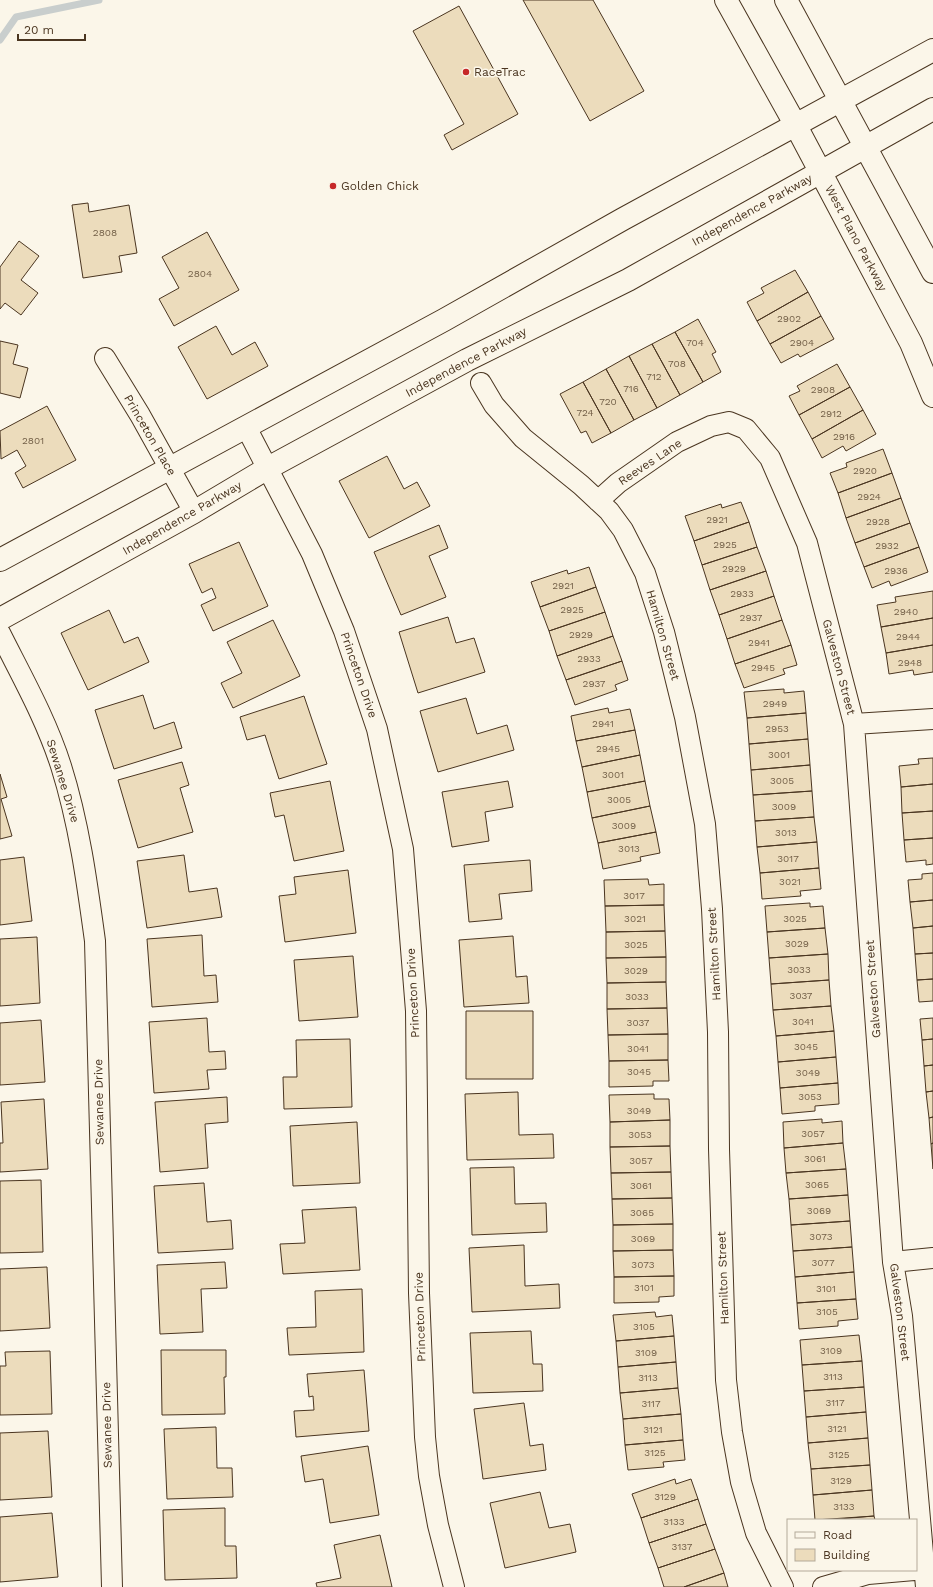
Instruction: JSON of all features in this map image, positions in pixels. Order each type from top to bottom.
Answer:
[{"type":"main road","name":"West Plano Parkway","points":[[726,0],[795,124],[911,343],[933,396]]},
{"type":"main road","points":[[786,0],[933,272]]},
{"type":"main road","points":[[0,560],[169,467],[444,320],[623,218],[933,50]]},
{"type":"main road","name":"Independence Parkway","points":[[0,619],[194,512],[268,468],[467,360],[628,280],[933,109]]},
{"type":"street","name":"Princeton Place","points":[[105,358],[140,415],[194,512]]},
{"type":"street","name":"Hamilton Street","points":[[480,383],[494,405],[523,438],[581,485],[609,511],[626,536],[645,573],[662,624],[685,717],[705,824],[712,909],[718,1032],[719,1149],[726,1380],[732,1432],[741,1482],[756,1533],[783,1587]]},
{"type":"street","name":"Reeves Lane","points":[[598,501],[618,483],[677,442],[711,426],[729,422]]},
{"type":"street","name":"Galveston Street","points":[[729,422],[746,429],[770,458],[807,543],[854,724],[893,1262],[902,1316],[916,1519]]},
{"type":"street","name":"Princeton Drive","points":[[246,427],[312,554],[344,631],[361,677],[377,729],[402,849],[416,1011],[419,1293],[425,1437],[429,1476],[437,1518],[454,1587]]},
{"type":"street","name":"Sewanee Drive","points":[[0,633],[40,710],[61,766],[83,853],[95,941],[112,1587]]},
{"type":"street","points":[[854,724],[933,719]]},
{"type":"street","points":[[893,1262],[933,1258]]},
{"type":"street","name":"Galveston Street","points":[[917,1531],[920,1574]]},
{"type":"street","points":[[823,1587],[868,1574],[920,1574]]},
{"type":"building","name":"RaceTrac","points":[[523,0],[593,0],[644,91],[590,121]]},
{"type":"building","points":[[459,6],[518,114],[452,150],[444,135],[464,124],[413,31]]},
{"type":"building","points":[[88,203],[89,212],[129,205],[137,253],[119,256],[122,272],[83,278],[72,205]]},
{"type":"building","points":[[207,232],[239,290],[174,326],[159,299],[179,288],[162,257]]},
{"type":"building","points":[[19,241],[39,256],[21,280],[38,293],[21,315],[5,303],[0,309],[0,267]]},
{"type":"building","points":[[795,270],[808,292],[757,321],[747,302],[764,293],[761,288]]},
{"type":"building","points":[[808,292],[821,316],[770,344],[757,321]]},
{"type":"building","points":[[821,316],[834,339],[800,357],[798,354],[781,363],[770,344]]},
{"type":"building","points":[[698,319],[716,352],[712,354],[721,372],[703,382],[675,332]]},
{"type":"building","points":[[216,326],[232,355],[255,342],[268,366],[207,399],[178,347]]},
{"type":"building","points":[[675,332],[703,382],[680,395],[652,344]]},
{"type":"building","points":[[0,341],[18,345],[13,364],[28,368],[20,398],[0,393]]},
{"type":"building","points":[[652,344],[680,395],[657,408],[629,356]]},
{"type":"building","points":[[629,356],[657,408],[634,420],[606,369]]},
{"type":"building","points":[[837,364],[850,387],[799,415],[789,396],[800,391],[797,386]]},
{"type":"building","points":[[606,369],[634,420],[611,433],[583,382]]},
{"type":"building","points":[[583,382],[611,433],[592,443],[586,431],[581,433],[560,394]]},
{"type":"building","points":[[850,387],[863,410],[812,439],[799,415]]},
{"type":"building","points":[[47,406],[76,460],[23,488],[15,473],[26,466],[17,450],[1,459],[0,431]]},
{"type":"building","points":[[863,410],[876,434],[846,451],[843,446],[822,458],[812,439]]},
{"type":"building","points":[[883,449],[892,473],[838,493],[830,473],[847,467],[846,463]]},
{"type":"building","points":[[387,456],[404,489],[417,482],[430,506],[369,538],[339,481]]},
{"type":"building","points":[[892,473],[901,498],[846,518],[838,493]]},
{"type":"building","points":[[901,498],[910,523],[855,543],[846,518]]},
{"type":"building","points":[[741,502],[749,522],[694,541],[685,516],[721,504],[722,508]]},
{"type":"building","points":[[749,522],[757,547],[702,565],[694,541]]},
{"type":"building","points":[[910,523],[919,547],[864,567],[855,543]]},
{"type":"building","points":[[439,525],[448,548],[429,556],[446,597],[401,615],[374,552]]},
{"type":"building","points":[[239,542],[268,606],[213,631],[201,605],[216,598],[212,588],[202,593],[189,564]]},
{"type":"building","points":[[757,547],[766,571],[710,590],[702,565]]},
{"type":"building","points":[[919,547],[928,572],[891,586],[889,581],[872,588],[864,567]]},
{"type":"building","points":[[589,567],[596,587],[540,607],[531,582],[567,570],[568,574]]},
{"type":"building","points":[[766,571],[774,596],[719,615],[710,590]]},
{"type":"building","points":[[596,587],[605,612],[549,631],[540,607]]},
{"type":"building","points":[[933,591],[933,618],[881,627],[877,605],[896,602],[895,597]]},
{"type":"building","points":[[774,596],[782,620],[727,639],[719,615]]},
{"type":"building","points":[[109,610],[124,643],[138,637],[149,662],[88,690],[61,633]]},
{"type":"building","points":[[605,612],[613,636],[557,656],[549,631]]},
{"type":"building","points":[[448,617],[456,643],[474,638],[485,672],[418,693],[399,632]]},
{"type":"building","points":[[933,618],[933,645],[886,653],[881,627]]},
{"type":"building","points":[[273,620],[300,676],[233,708],[221,683],[242,673],[227,642]]},
{"type":"building","points":[[782,620],[791,645],[735,664],[727,639]]},
{"type":"building","points":[[613,636],[622,661],[566,680],[557,656]]},
{"type":"building","points":[[791,645],[797,665],[783,669],[785,674],[744,688],[735,664]]},
{"type":"building","points":[[933,645],[933,672],[914,675],[913,670],[889,674],[886,653]]},
{"type":"building","points":[[622,661],[628,680],[615,685],[617,690],[575,705],[566,680]]},
{"type":"building","points":[[784,689],[784,693],[804,691],[806,713],[747,718],[744,692]]},
{"type":"building","points":[[143,695],[154,729],[174,722],[182,748],[114,769],[95,710]]},
{"type":"building","points":[[304,696],[327,764],[279,779],[265,735],[247,740],[240,717]]},
{"type":"building","points":[[466,698],[477,734],[507,725],[514,750],[438,772],[420,711]]},
{"type":"building","points":[[608,708],[609,713],[630,709],[635,730],[576,741],[571,716]]},
{"type":"building","points":[[806,713],[808,739],[749,744],[747,718]]},
{"type":"building","points":[[635,730],[640,755],[582,767],[576,741]]},
{"type":"building","points":[[808,739],[810,765],[751,770],[749,744]]},
{"type":"building","points":[[640,755],[645,781],[587,792],[582,767]]},
{"type":"building","points":[[933,758],[933,784],[901,787],[899,766],[919,764],[918,759]]},
{"type":"building","points":[[182,762],[189,785],[180,788],[193,832],[138,848],[118,780]]},
{"type":"building","points":[[810,765],[812,791],[753,795],[751,770]]},
{"type":"building","points":[[0,774],[7,797],[1,799],[12,836],[0,839]]},
{"type":"building","points":[[330,781],[344,851],[294,861],[284,815],[275,817],[270,793]]},
{"type":"building","points":[[508,781],[513,807],[485,812],[489,841],[452,847],[442,792]]},
{"type":"building","points":[[645,781],[650,806],[592,818],[587,792]]},
{"type":"building","points":[[933,784],[933,811],[902,813],[901,787]]},
{"type":"building","points":[[812,791],[814,817],[755,821],[753,795]]},
{"type":"building","points":[[650,806],[656,832],[598,843],[592,818]]},
{"type":"building","points":[[933,811],[933,838],[904,840],[902,813]]},
{"type":"building","points":[[814,817],[817,842],[757,847],[755,821]]},
{"type":"building","points":[[656,832],[660,853],[640,857],[641,861],[603,869],[598,843]]},
{"type":"building","points":[[933,838],[933,864],[926,865],[926,860],[906,862],[904,840]]},
{"type":"building","points":[[817,842],[819,868],[760,873],[757,847]]},
{"type":"building","points":[[184,855],[189,892],[217,888],[222,917],[147,928],[137,861]]},
{"type":"building","points":[[24,857],[32,921],[0,925],[0,860]]},
{"type":"building","points":[[530,860],[532,891],[499,894],[502,919],[469,922],[464,865]]},
{"type":"building","points":[[819,868],[821,889],[800,891],[801,896],[762,899],[760,873]]},
{"type":"building","points":[[348,870],[356,933],[285,942],[279,896],[296,894],[294,877]]},
{"type":"building","points":[[933,873],[933,900],[910,902],[908,880],[922,879],[922,874]]},
{"type":"building","points":[[648,879],[649,885],[664,884],[664,905],[605,906],[604,880]]},
{"type":"building","points":[[933,900],[933,926],[913,928],[910,902]]},
{"type":"building","points":[[810,903],[810,907],[823,906],[825,928],[767,932],[765,906]]},
{"type":"building","points":[[664,905],[665,931],[606,932],[605,906]]},
{"type":"building","points":[[933,926],[933,953],[915,954],[913,928]]},
{"type":"building","points":[[825,928],[828,954],[769,958],[767,932]]},
{"type":"building","points":[[665,931],[666,957],[606,958],[606,932]]},
{"type":"building","points":[[202,935],[204,976],[216,975],[218,1002],[152,1007],[147,939]]},
{"type":"building","points":[[513,936],[516,977],[527,976],[529,1003],[464,1007],[459,940]]},
{"type":"building","points":[[37,937],[40,1003],[0,1006],[0,939]]},
{"type":"building","points":[[933,953],[933,979],[917,980],[915,954]]},
{"type":"building","points":[[828,954],[829,980],[771,984],[769,958]]},
{"type":"building","points":[[353,956],[358,1017],[299,1021],[294,960]]},
{"type":"building","points":[[666,957],[666,982],[607,983],[606,958]]},
{"type":"building","points":[[933,979],[933,1001],[919,1002],[917,980]]},
{"type":"building","points":[[829,980],[831,1006],[773,1010],[771,984]]},
{"type":"building","points":[[666,982],[667,1008],[607,1009],[607,983]]},
{"type":"building","points":[[831,1006],[834,1031],[776,1036],[773,1010]]},
{"type":"building","points":[[667,1008],[668,1034],[608,1035],[607,1009]]},
{"type":"building","points":[[466,1011],[533,1011],[533,1079],[466,1079]]},
{"type":"building","points":[[207,1018],[209,1052],[225,1051],[226,1069],[207,1070],[209,1089],[154,1093],[149,1022]]},
{"type":"building","points":[[933,1018],[933,1039],[922,1040],[920,1019]]},
{"type":"building","points":[[41,1020],[45,1082],[0,1085],[0,1023]]},
{"type":"building","points":[[834,1031],[836,1057],[778,1062],[776,1036]]},
{"type":"building","points":[[668,1034],[668,1060],[609,1061],[608,1035]]},
{"type":"building","points":[[350,1039],[352,1107],[284,1109],[283,1077],[297,1077],[296,1040]]},
{"type":"building","points":[[933,1039],[933,1065],[924,1066],[922,1040]]},
{"type":"building","points":[[836,1057],[838,1083],[780,1088],[778,1062]]},
{"type":"building","points":[[668,1060],[669,1081],[653,1081],[653,1086],[609,1087],[609,1061]]},
{"type":"building","points":[[933,1065],[933,1091],[926,1092],[924,1066]]},
{"type":"building","points":[[838,1083],[839,1104],[815,1106],[815,1111],[782,1114],[780,1088]]},
{"type":"building","points":[[933,1091],[933,1117],[929,1118],[926,1092]]},
{"type":"building","points":[[518,1092],[519,1135],[553,1134],[554,1158],[467,1160],[465,1094]]},
{"type":"building","points":[[654,1094],[654,1099],[669,1099],[670,1120],[610,1122],[609,1095]]},
{"type":"building","points":[[227,1097],[228,1122],[205,1124],[208,1168],[160,1172],[155,1102]]},
{"type":"building","points":[[44,1099],[48,1169],[0,1172],[0,1143],[3,1143],[1,1102]]},
{"type":"building","points":[[933,1117],[933,1143],[931,1144],[929,1118]]},
{"type":"building","points":[[822,1119],[822,1123],[842,1121],[843,1143],[784,1148],[783,1122]]},
{"type":"building","points":[[670,1120],[670,1146],[610,1147],[610,1122]]},
{"type":"building","points":[[357,1122],[360,1183],[293,1186],[290,1126]]},
{"type":"building","points":[[843,1143],[846,1169],[786,1173],[784,1148]]},
{"type":"building","points":[[933,1143],[933,1169],[931,1144]]},
{"type":"building","points":[[670,1146],[671,1172],[611,1173],[610,1147]]},
{"type":"building","points":[[514,1167],[515,1204],[546,1203],[547,1232],[472,1235],[470,1168]]},
{"type":"building","points":[[846,1169],[848,1195],[789,1199],[786,1173]]},
{"type":"building","points":[[671,1172],[672,1198],[612,1199],[611,1173]]},
{"type":"building","points":[[41,1180],[43,1252],[0,1253],[0,1181]]},
{"type":"building","points":[[204,1183],[207,1222],[231,1220],[233,1249],[158,1253],[154,1186]]},
{"type":"building","points":[[848,1195],[850,1221],[791,1225],[789,1199]]},
{"type":"building","points":[[672,1198],[673,1224],[613,1225],[612,1199]]},
{"type":"building","points":[[356,1207],[360,1270],[283,1274],[280,1244],[305,1243],[302,1210]]},
{"type":"building","points":[[850,1221],[852,1247],[793,1251],[791,1225]]},
{"type":"building","points":[[673,1224],[673,1250],[613,1251],[613,1225]]},
{"type":"building","points":[[524,1245],[525,1286],[559,1284],[560,1308],[472,1312],[469,1248]]},
{"type":"building","points":[[852,1247],[854,1272],[795,1277],[793,1251]]},
{"type":"building","points":[[673,1250],[674,1276],[614,1277],[613,1251]]},
{"type":"building","points":[[225,1262],[227,1288],[201,1289],[203,1332],[160,1334],[157,1265]]},
{"type":"building","points":[[47,1267],[50,1328],[0,1331],[0,1269]]},
{"type":"building","points":[[854,1272],[856,1299],[797,1303],[795,1277]]},
{"type":"building","points":[[674,1276],[674,1296],[659,1297],[659,1302],[614,1303],[614,1277]]},
{"type":"building","points":[[362,1289],[364,1352],[289,1355],[287,1328],[316,1327],[315,1291]]},
{"type":"building","points":[[856,1299],[858,1319],[838,1321],[838,1326],[799,1329],[797,1303]]},
{"type":"building","points":[[655,1312],[656,1317],[672,1315],[674,1336],[616,1341],[613,1315]]},
{"type":"building","points":[[531,1331],[533,1364],[542,1364],[543,1391],[473,1393],[470,1333]]},
{"type":"building","points":[[859,1335],[862,1361],[802,1365],[800,1340]]},
{"type":"building","points":[[674,1336],[676,1362],[618,1367],[616,1341]]},
{"type":"building","points":[[161,1350],[226,1350],[226,1377],[224,1377],[225,1414],[162,1415]]},
{"type":"building","points":[[50,1351],[52,1414],[0,1415],[0,1366],[6,1366],[5,1352]]},
{"type":"building","points":[[862,1361],[864,1387],[804,1391],[802,1365]]},
{"type":"building","points":[[676,1362],[678,1388],[620,1393],[618,1367]]},
{"type":"building","points":[[364,1370],[369,1431],[296,1437],[294,1411],[314,1410],[313,1396],[309,1397],[307,1374]]},
{"type":"building","points":[[864,1387],[866,1412],[806,1417],[804,1391]]},
{"type":"building","points":[[678,1388],[681,1414],[623,1419],[620,1393]]},
{"type":"building","points":[[524,1403],[530,1446],[543,1444],[546,1470],[483,1479],[474,1409]]},
{"type":"building","points":[[866,1412],[868,1438],[808,1443],[806,1417]]},
{"type":"building","points":[[681,1414],[683,1440],[625,1445],[623,1419]]},
{"type":"building","points":[[216,1427],[217,1468],[232,1468],[233,1497],[167,1499],[164,1429]]},
{"type":"building","points":[[48,1431],[52,1497],[0,1500],[0,1433]]},
{"type":"building","points":[[868,1438],[870,1465],[811,1469],[808,1443]]},
{"type":"building","points":[[683,1440],[685,1460],[663,1462],[664,1467],[628,1470],[625,1445]]},
{"type":"building","points":[[368,1446],[379,1515],[330,1523],[323,1479],[305,1482],[301,1456]]},
{"type":"building","points":[[870,1465],[872,1490],[813,1495],[811,1469]]},
{"type":"building","points":[[675,1479],[676,1484],[691,1479],[698,1499],[641,1518],[632,1494]]},
{"type":"building","points":[[872,1490],[874,1516],[815,1519],[813,1495]]},
{"type":"building","points":[[540,1492],[549,1528],[570,1524],[576,1552],[505,1568],[490,1503]]},
{"type":"building","points":[[698,1499],[706,1524],[649,1543],[641,1518]]},
{"type":"building","points":[[225,1508],[225,1546],[236,1546],[237,1578],[165,1580],[163,1510]]},
{"type":"building","points":[[52,1513],[58,1577],[0,1582],[0,1517]]},
{"type":"building","points":[[874,1516],[875,1519],[839,1519]]},
{"type":"building","points":[[706,1524],[715,1549],[658,1568],[649,1543]]},
{"type":"building","points":[[380,1535],[392,1587],[317,1587],[316,1583],[341,1578],[334,1545]]},
{"type":"building","points":[[715,1549],[724,1573],[684,1587],[664,1587],[658,1568]]},
{"type":"building","points":[[724,1573],[728,1587],[684,1587]]},
{"type":"waterway","points":[[0,40],[16,17],[99,0]]},
{"type":"place","name":"RaceTrac","points":[[466,72]]},
{"type":"place","name":"Golden Chick","points":[[333,186]]}]
